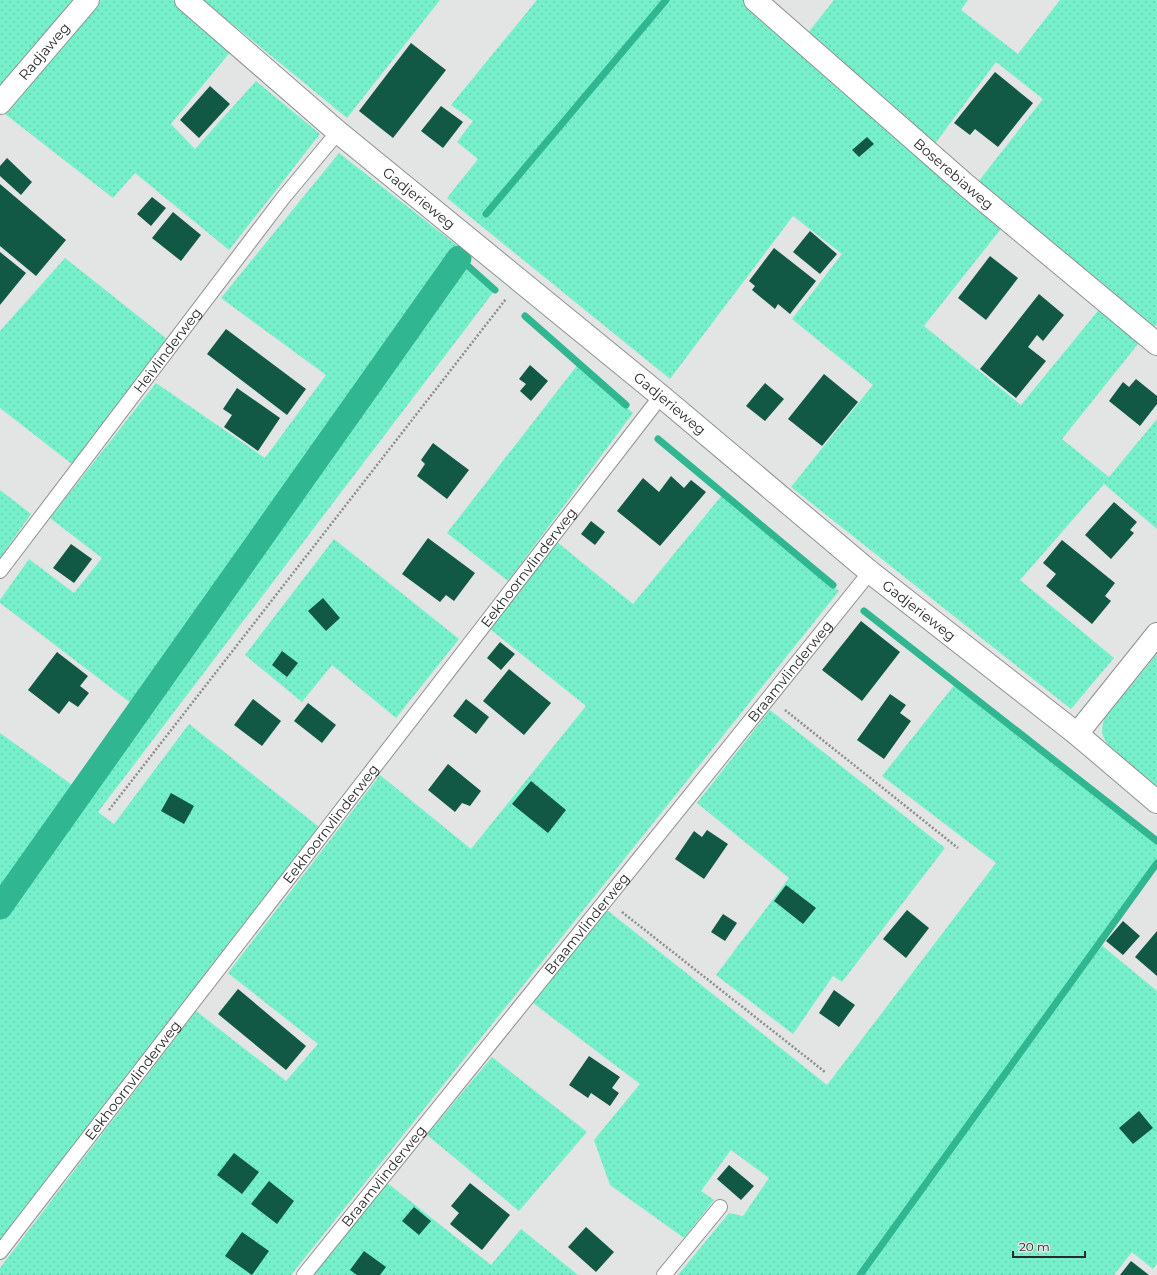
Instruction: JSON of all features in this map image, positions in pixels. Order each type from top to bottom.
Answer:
[{"type":"street","name":"Radjaweg","points":[[0,103],[88,0]]},
{"type":"street","name":"Gadjerieweg","points":[[186,0],[338,132],[661,396],[870,572],[1076,734],[1157,802]]},
{"type":"street","name":"Boserebiaweg","points":[[755,0],[967,186],[1157,344]]},
{"type":"street","points":[[1076,734],[1157,634]]},
{"type":"lane","name":"Heivlinderweg","points":[[0,571],[283,198],[338,132]]},
{"type":"lane","name":"Eekhoornvlinderweg","points":[[0,1252],[661,396]]},
{"type":"lane","name":"Braamvlinderweg","points":[[304,1275],[870,572]]},
{"type":"lane","points":[[664,1275],[720,1207]]},
{"type":"path","points":[[109,810],[519,281]]},
{"type":"path","points":[[768,697],[958,848]]},
{"type":"path","points":[[606,899],[825,1072]]},
{"type":"green space","points":[[0,0],[78,0],[0,91]]},
{"type":"green space","points":[[101,0],[173,0],[231,51],[171,124],[195,149],[256,81],[320,134],[229,250],[135,173],[113,198],[5,114]]},
{"type":"green space","points":[[203,0],[440,0],[347,118]]},
{"type":"green space","points":[[537,0],[743,0],[1004,225],[924,326],[1021,405],[1102,306],[1142,339],[1062,439],[1109,477],[1157,419],[1157,529],[1104,484],[1020,580],[1114,658],[1071,709],[791,487],[873,385],[792,319],[842,254],[793,216],[670,379],[447,198],[478,159],[457,142],[473,121],[451,105]]},
{"type":"green space","points":[[834,0],[968,0],[961,10],[1018,54],[1060,0],[1157,0],[1157,324],[1154,328],[978,182],[1043,99],[996,62],[934,145],[807,34]]},
{"type":"green space","points":[[339,153],[464,251],[460,258],[495,290],[98,812],[114,824],[189,724],[319,827],[0,1241],[0,733],[82,792],[140,710],[0,603],[0,600],[29,559],[74,593],[102,558],[50,518],[156,383],[265,458],[326,375],[221,298]]},
{"type":"green space","points":[[65,258],[167,339],[72,464],[0,408],[0,331]]},
{"type":"green space","points":[[579,363],[633,413],[508,581],[447,533]]},
{"type":"green space","points":[[0,490],[31,514],[0,558]]},
{"type":"green space","points":[[723,494],[839,591],[291,1275],[0,1275],[0,1268],[196,1011],[286,1081],[318,1044],[228,973],[380,775],[471,849],[586,706],[490,629],[557,542],[633,604]]},
{"type":"green space","points":[[334,539],[459,639],[396,718],[332,665],[302,702],[245,655]]},
{"type":"green space","points":[[1157,654],[1157,789],[1117,756],[1105,740],[1102,732],[1104,719]]},
{"type":"green space","points":[[956,683],[1157,841],[1157,863],[1099,943],[1157,991],[1157,1263],[1153,1269],[1132,1252],[1114,1275],[678,1275],[729,1213],[743,1216],[769,1178],[731,1150],[701,1191],[714,1200],[684,1238],[610,1185],[594,1140],[640,1084],[533,1003],[607,910],[827,1085],[996,863],[882,776]]},
{"type":"green space","points":[[770,710],[945,848],[842,982],[833,976],[793,1034],[716,975],[789,878],[697,803]]},
{"type":"green space","points":[[492,1057],[587,1132],[519,1211],[427,1135]]},
{"type":"green space","points":[[386,1182],[491,1265],[521,1229],[578,1275],[311,1275]]},
{"type":"building","points":[[411,43],[446,70],[393,138],[359,111]]},
{"type":"building","points":[[995,72],[1033,103],[998,147],[975,129],[970,135],[954,123]]},
{"type":"building","points":[[210,86],[230,104],[199,138],[180,120]]},
{"type":"building","points":[[441,106],[463,122],[443,148],[421,131]]},
{"type":"building","points":[[867,137],[874,144],[859,157],[852,150]]},
{"type":"building","points":[[7,158],[32,182],[21,195],[0,176],[0,166]]},
{"type":"building","points":[[0,184],[66,240],[36,276],[0,246]]},
{"type":"building","points":[[152,197],[166,208],[151,226],[137,214]]},
{"type":"building","points":[[173,212],[201,235],[181,261],[152,238]]},
{"type":"building","points":[[810,231],[837,254],[820,274],[793,252]]},
{"type":"building","points":[[774,248],[816,281],[790,314],[778,304],[775,309],[752,290],[755,286],[749,281]]},
{"type":"building","points":[[0,252],[26,273],[0,305]]},
{"type":"building","points":[[990,256],[1018,278],[986,320],[958,298]]},
{"type":"building","points":[[1039,294],[1064,315],[1043,341],[1037,335],[1028,347],[1046,361],[1016,398],[980,369]]},
{"type":"building","points":[[226,329],[306,389],[287,415],[207,354]]},
{"type":"building","points":[[530,365],[548,381],[531,401],[520,391],[526,384],[519,379]]},
{"type":"building","points":[[824,374],[858,402],[822,446],[788,419]]},
{"type":"building","points":[[1136,379],[1157,396],[1157,404],[1140,426],[1109,401],[1123,382],[1129,387]]},
{"type":"building","points":[[765,383],[784,399],[765,421],[746,406]]},
{"type":"building","points":[[237,388],[280,418],[258,451],[224,427],[232,415],[223,409]]},
{"type":"building","points":[[433,443],[469,470],[447,499],[417,476],[425,464],[421,460]]},
{"type":"building","points":[[671,476],[684,488],[691,480],[706,492],[660,546],[617,511],[643,478],[659,492]]},
{"type":"building","points":[[1114,502],[1137,522],[1130,530],[1134,533],[1111,559],[1085,535]]},
{"type":"building","points":[[591,521],[605,532],[595,545],[581,534]]},
{"type":"building","points":[[428,538],[475,573],[454,601],[446,595],[440,602],[402,574]]},
{"type":"building","points":[[1062,540],[1115,583],[1105,596],[1111,601],[1092,624],[1046,586],[1056,574],[1043,563]]},
{"type":"building","points":[[71,544],[92,559],[74,583],[53,568]]},
{"type":"building","points":[[323,598],[340,618],[326,631],[308,611]]},
{"type":"building","points":[[861,621],[900,652],[862,701],[822,670]]},
{"type":"building","points":[[500,642],[515,654],[501,670],[487,658]]},
{"type":"building","points":[[282,651],[298,663],[287,677],[272,665]]},
{"type":"building","points":[[57,652],[88,676],[80,686],[89,693],[78,707],[69,701],[59,714],[28,690]]},
{"type":"building","points":[[509,669],[551,703],[524,735],[483,701]]},
{"type":"building","points":[[890,694],[906,705],[900,713],[911,721],[884,759],[857,740]]},
{"type":"building","points":[[253,699],[281,721],[262,746],[234,725]]},
{"type":"building","points":[[466,699],[489,717],[476,734],[453,716]]},
{"type":"building","points":[[308,703],[336,725],[322,743],[294,721]]},
{"type":"building","points":[[448,764],[481,791],[470,806],[462,803],[455,812],[428,790]]},
{"type":"building","points":[[531,781],[566,810],[548,833],[512,804]]},
{"type":"building","points":[[171,793],[194,806],[184,824],[161,811]]},
{"type":"building","points":[[707,830],[728,844],[704,879],[675,859],[694,831],[702,837]]},
{"type":"building","points":[[786,885],[816,908],[803,924],[774,901]]},
{"type":"building","points":[[907,910],[929,928],[906,958],[883,939]]},
{"type":"building","points":[[723,914],[737,923],[725,941],[711,932]]},
{"type":"building","points":[[1123,921],[1140,936],[1123,955],[1106,941]]},
{"type":"building","points":[[1157,931],[1157,976],[1135,957]]},
{"type":"building","points":[[238,989],[306,1046],[286,1070],[218,1014]]},
{"type":"building","points":[[834,990],[855,1005],[839,1027],[819,1013]]},
{"type":"building","points":[[589,1056],[620,1077],[612,1088],[619,1093],[610,1106],[591,1093],[588,1098],[569,1085]]},
{"type":"building","points":[[1139,1111],[1153,1128],[1133,1144],[1119,1128]]},
{"type":"building","points":[[234,1153],[259,1172],[242,1194],[217,1175]]},
{"type":"building","points":[[729,1165],[754,1186],[741,1200],[717,1179]]},
{"type":"building","points":[[269,1181],[294,1201],[277,1224],[251,1204]]},
{"type":"building","points":[[470,1183],[510,1215],[482,1250],[450,1224],[459,1213],[451,1206]]},
{"type":"building","points":[[414,1207],[431,1221],[419,1235],[402,1221]]},
{"type":"building","points":[[586,1227],[614,1252],[596,1272],[568,1247]]},
{"type":"building","points":[[242,1232],[269,1251],[252,1275],[225,1256]]},
{"type":"building","points":[[364,1251],[386,1267],[380,1275],[357,1275],[350,1270]]},
{"type":"building","points":[[1131,1261],[1149,1275],[1120,1275]]},
{"type":"waterway","points":[[486,214],[666,0]]},
{"type":"waterway","points":[[459,258],[495,290]]},
{"type":"waterway","points":[[0,907],[459,258]]},
{"type":"waterway","points":[[525,316],[626,405]]},
{"type":"waterway","points":[[658,439],[833,585]]},
{"type":"waterway","points":[[864,611],[1157,841]]},
{"type":"waterway","points":[[860,1275],[1157,863]]}]
